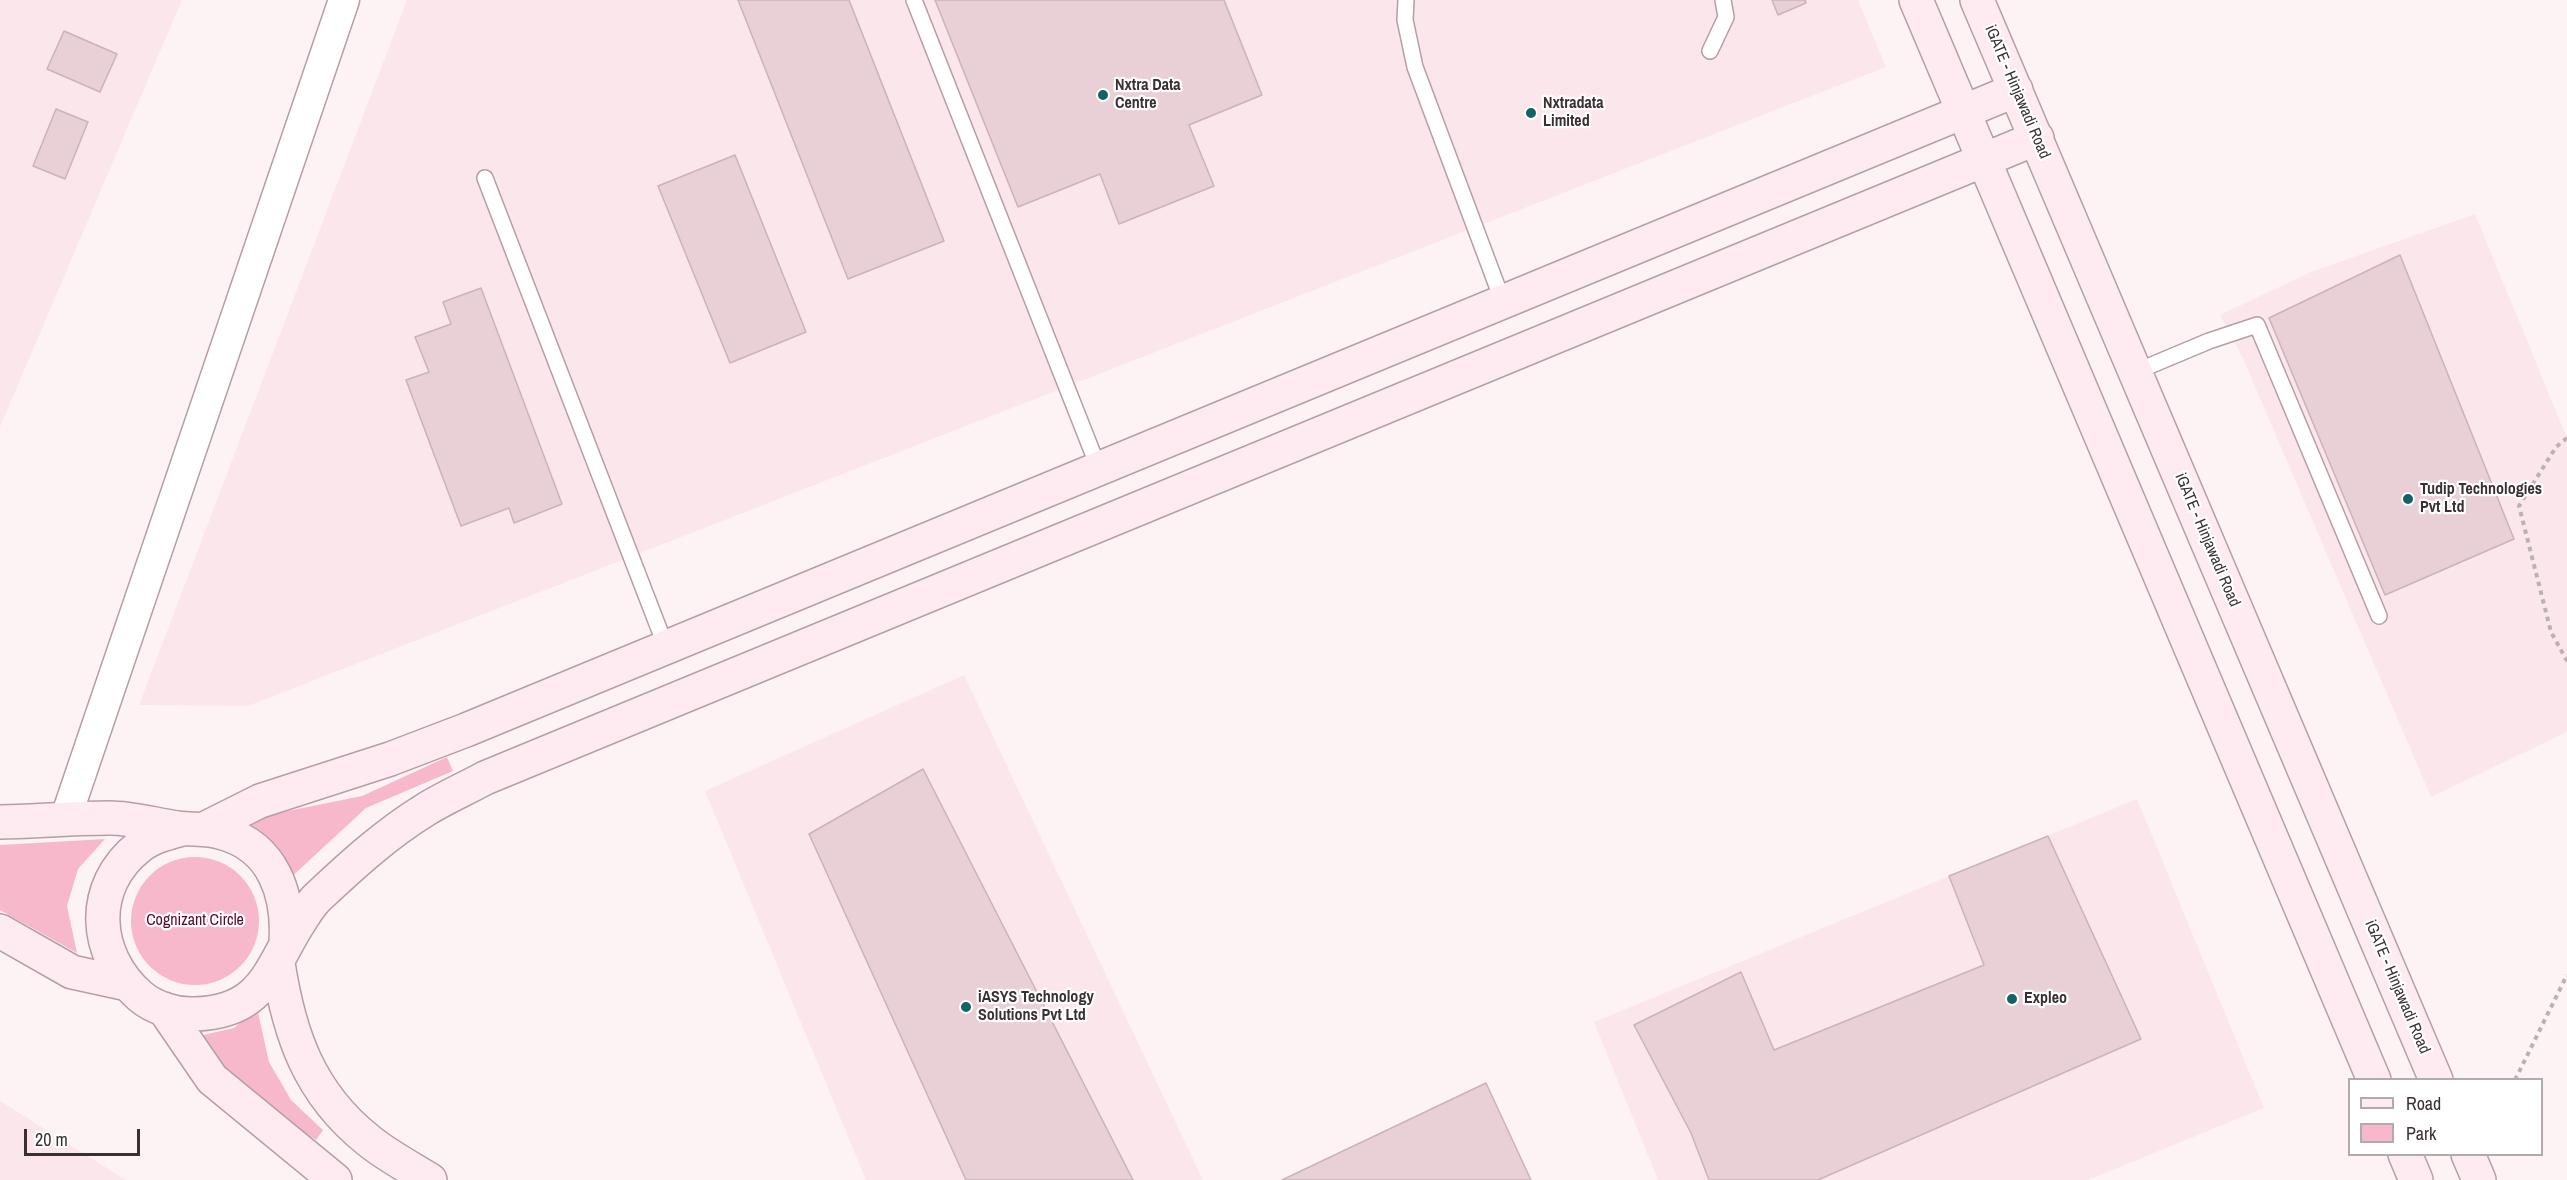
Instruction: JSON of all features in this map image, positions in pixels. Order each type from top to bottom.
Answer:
[{"type":"street","points":[[65,820],[344,0]]},
{"type":"street","points":[[1916,0],[2373,1078]]},
{"type":"street","name":"iGATE - Hinjawadi Road","points":[[1977,0],[2136,372],[2426,1076]]},
{"type":"street","points":[[2016,90],[412,751],[260,801],[193,829],[160,835],[141,846],[124,861],[112,880],[104,901],[102,923],[105,946],[114,967],[127,984],[144,999],[164,1009],[186,1014],[208,1014],[230,1008],[249,997],[266,982],[315,899],[368,851],[424,810],[485,778],[2037,138]]},
{"type":"street","points":[[0,822],[112,818],[226,833],[246,844],[263,858],[276,876],[285,897],[288,919],[282,953],[292,1032],[308,1068],[331,1102],[367,1140],[430,1180]]},
{"type":"street","points":[[0,931],[72,972],[127,984]]},
{"type":"street","points":[[164,1009],[212,1079],[335,1180]]},
{"type":"street","points":[[2405,1156],[2416,1180]]},
{"type":"street","points":[[2468,1156],[2479,1180]]},
{"type":"lane","points":[[914,0],[1099,469]]},
{"type":"lane","points":[[1406,0],[1405,20],[1416,67],[1503,302]]},
{"type":"lane","points":[[1710,51],[1726,17],[1722,0]]},
{"type":"lane","points":[[485,178],[666,647]]},
{"type":"lane","points":[[2136,372],[2209,341],[2257,326],[2379,616]]},
{"type":"path","points":[[2567,438],[2556,447],[2519,506],[2552,632],[2567,661]]},
{"type":"path","points":[[2516,1078],[2567,975]]},
{"type":"shaded area","points":[[0,0],[182,0],[0,427]]},
{"type":"shaded area","points":[[407,0],[1858,0],[1886,67],[248,706],[139,705]]},
{"type":"shaded area","points":[[2475,214],[2567,438],[2567,732],[2431,797],[2241,354],[2220,315],[2311,272]]},
{"type":"shaded area","name":"iASYS Technology Solutions Pvt Ltd","points":[[964,675],[1203,1180],[866,1180],[705,791]]},
{"type":"shaded area","points":[[2137,799],[2264,1108],[2088,1180],[1658,1180],[1594,1022]]},
{"type":"shaded area","points":[[0,1101],[126,1180],[0,1180]]},
{"type":"green space","points":[[447,757],[453,771],[366,808],[287,881],[274,846],[243,820],[362,796]]},
{"type":"green space","points":[[105,839],[78,869],[67,906],[77,953],[0,910],[0,845]]},
{"type":"green space","name":"Cognizant Circle","points":[[195,857],[219,862],[240,876],[254,897],[259,921],[254,945],[240,966],[219,980],[195,985],[171,980],[150,966],[136,945],[131,921],[136,897],[150,876],[171,862]]},
{"type":"green space","points":[[257,1008],[269,1062],[291,1100],[323,1130],[316,1140],[262,1104],[194,1037],[234,1028]]},
{"type":"building","points":[[738,0],[849,0],[944,241],[848,279]]},
{"type":"building","points":[[935,0],[1224,0],[1262,95],[1189,125],[1214,186],[1119,224],[1100,174],[1018,207]]},
{"type":"building","points":[[1772,0],[1805,0],[1806,3],[1778,15]]},
{"type":"building","points":[[64,31],[117,54],[100,92],[47,69]]},
{"type":"building","points":[[56,109],[88,122],[65,179],[33,166]]},
{"type":"building","points":[[735,155],[806,332],[730,363],[658,186]]},
{"type":"building","points":[[2400,255],[2514,539],[2385,595],[2269,318]]},
{"type":"building","points":[[481,288],[562,504],[514,523],[509,508],[461,526],[406,380],[429,372],[415,337],[451,324],[443,302]]},
{"type":"building","name":"iASYS Technology Solutions Pvt Ltd","points":[[923,769],[1133,1180],[966,1180],[809,834]]},
{"type":"building","name":"Expleo","points":[[2048,836],[2141,1039],[1818,1180],[1709,1180],[1691,1133],[1634,1025],[1741,972],[1774,1050],[1984,965],[1949,876]]},
{"type":"building","points":[[1486,1083],[1531,1180],[1282,1180]]},
{"type":"place","name":"Nxtra Data Centre","points":[[1103,95]]},
{"type":"place","name":"Nxtradata Limited","points":[[1531,113]]},
{"type":"place","name":"Tudip Technologies Pvt Ltd","points":[[2408,499]]},
{"type":"place","name":"Expleo","points":[[2012,999]]},
{"type":"place","name":"iASYS Technology Solutions Pvt Ltd","points":[[966,1007]]}]
